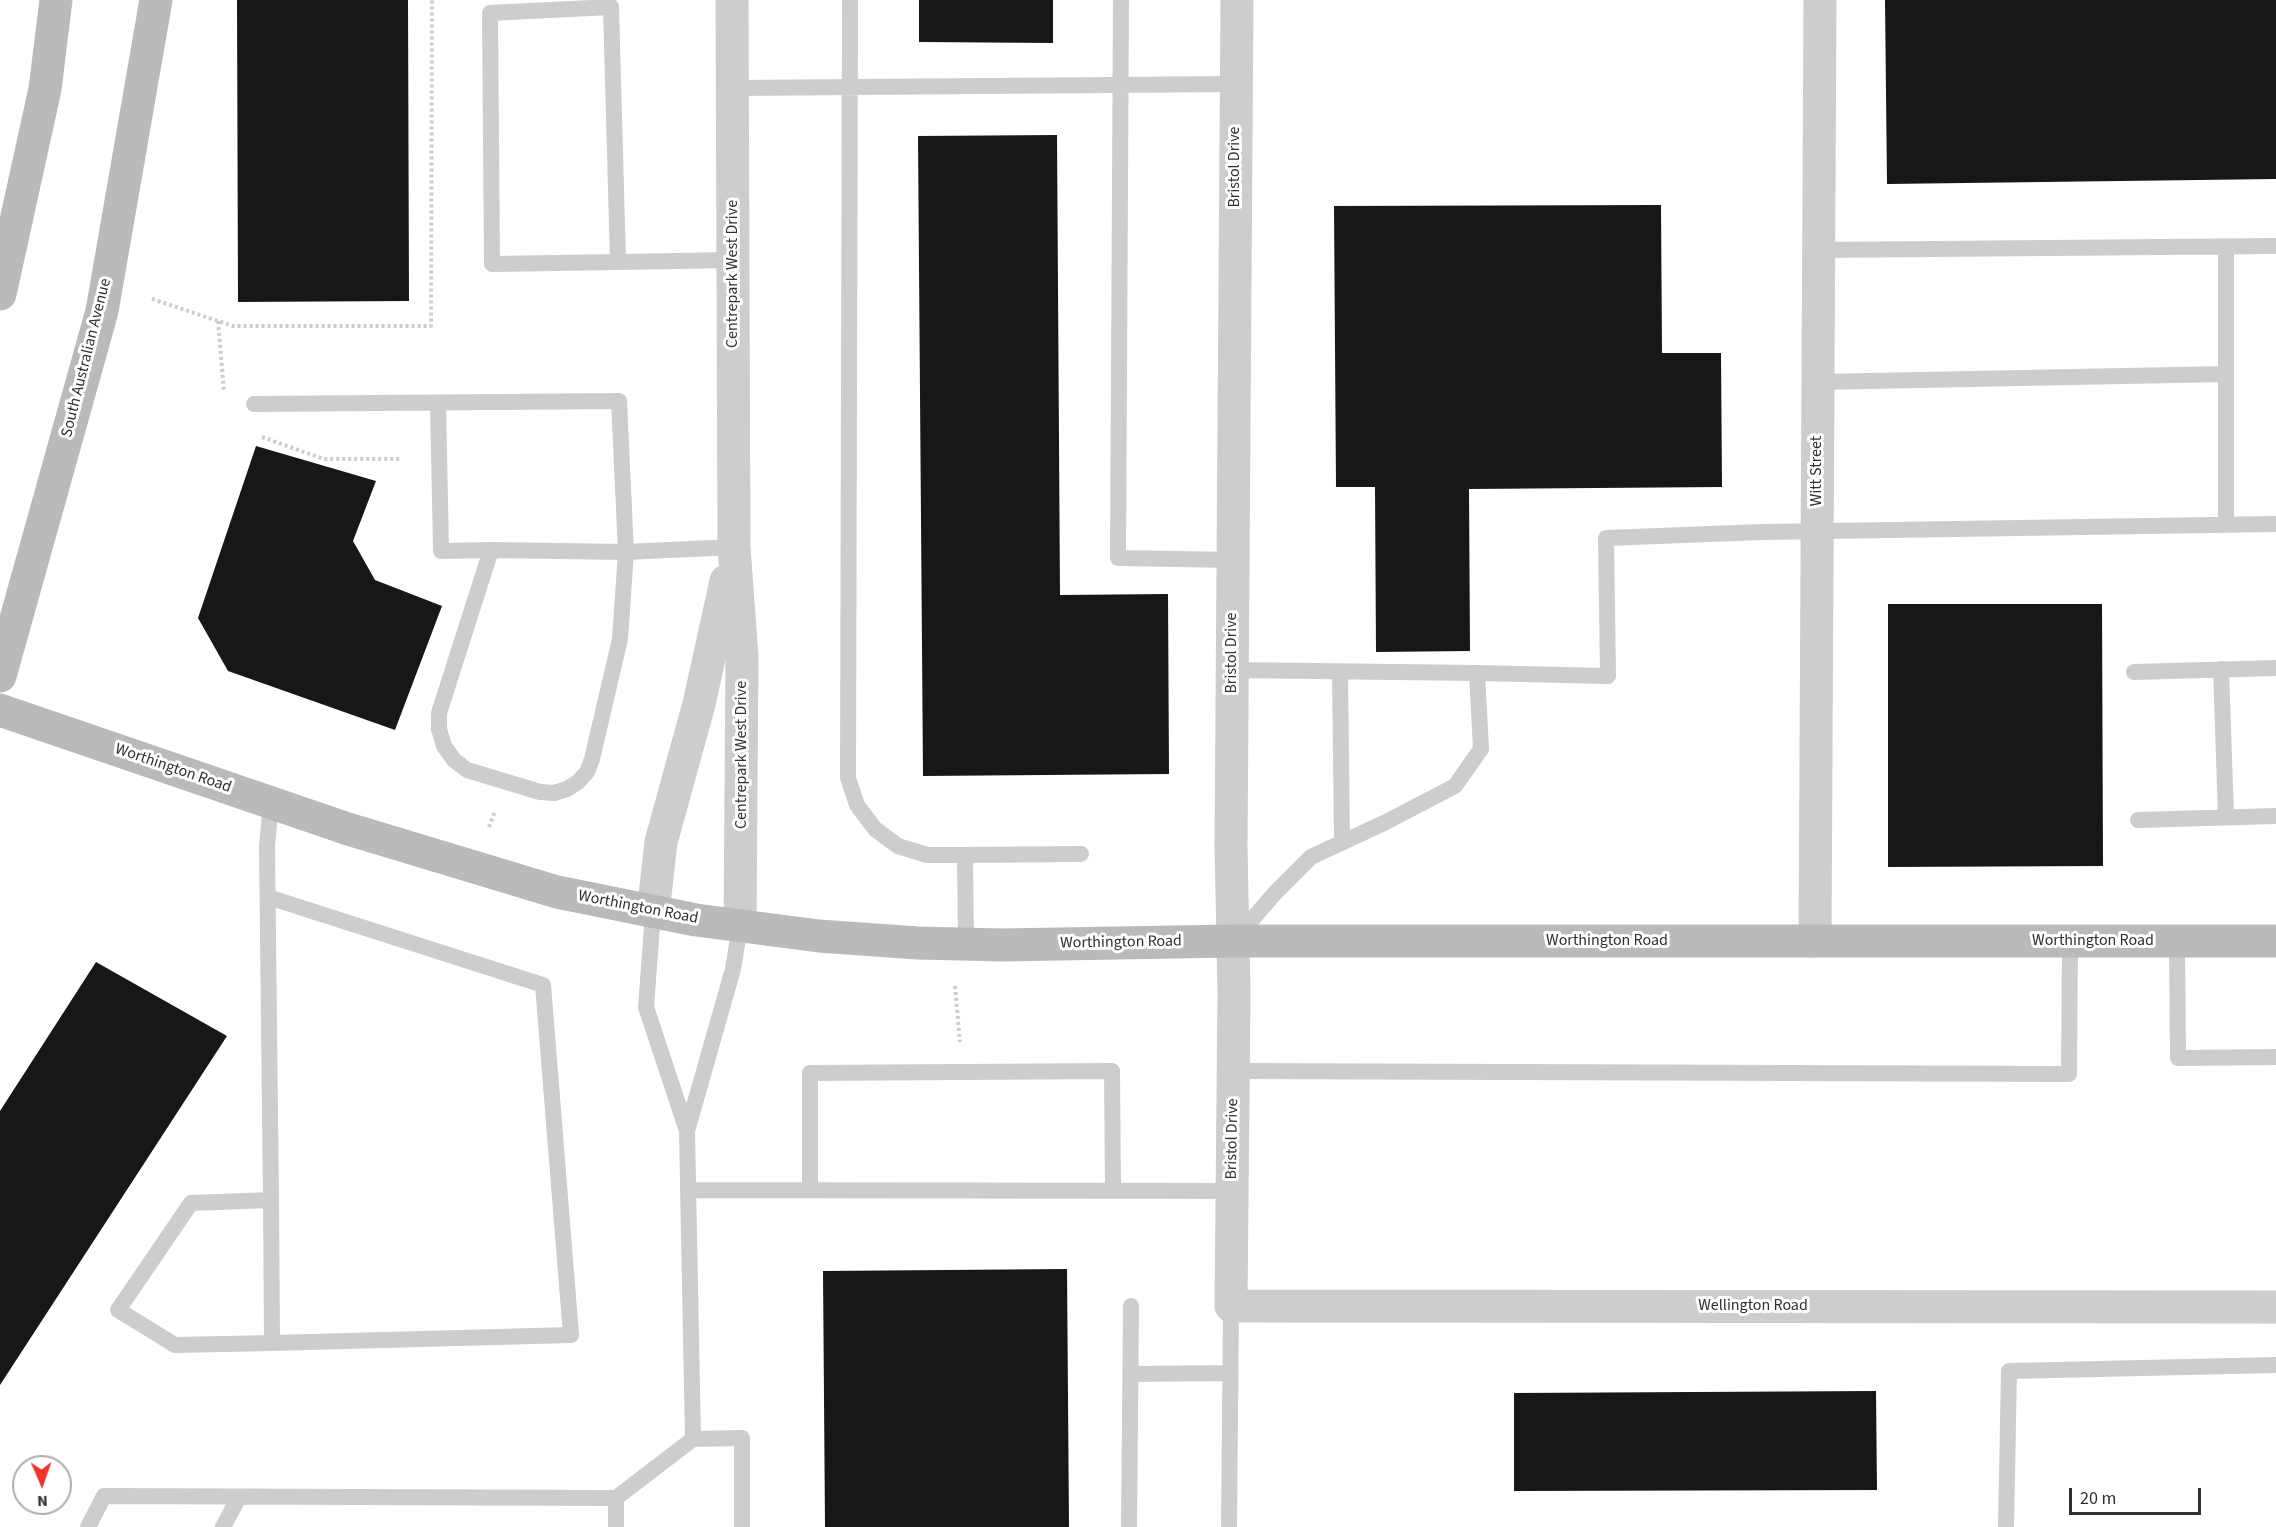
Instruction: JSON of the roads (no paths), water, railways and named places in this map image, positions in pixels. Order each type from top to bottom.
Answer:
[{"type":"street","points":[[0,294],[45,89],[56,0]]},
{"type":"street","name":"South Australian Avenue","points":[[0,676],[102,311],[156,0]]},
{"type":"street","name":"Centrepark West Drive","points":[[732,0],[734,547],[741,657],[740,927]]},
{"type":"street","name":"Bristol Drive","points":[[1231,1306],[1234,1071],[1231,848],[1237,0]]},
{"type":"street","name":"Witt Street","points":[[1815,941],[1820,0]]},
{"type":"street","name":"Centrepark West Drive","points":[[654,913],[662,842],[699,704],[734,547]]},
{"type":"street","name":"Worthington Road","points":[[0,710],[271,802],[557,892],[654,913],[740,927],[829,937],[966,944],[1233,941],[2276,941]]},
{"type":"street","name":"Wellington Road","points":[[1231,1306],[2276,1307]]},
{"type":"lane","points":[[850,0],[848,778],[857,805],[875,829],[898,846],[927,855],[1081,854]]},
{"type":"lane","points":[[1121,0],[1118,558],[1233,560]]},
{"type":"lane","points":[[618,262],[611,7],[490,13],[492,264],[618,262],[733,260]]},
{"type":"lane","points":[[733,88],[1236,84]]},
{"type":"lane","points":[[1819,250],[2276,246]]},
{"type":"lane","points":[[2226,247],[2226,525]]},
{"type":"lane","points":[[1818,381],[2226,374]]},
{"type":"lane","points":[[254,404],[619,401],[626,552],[620,639],[587,772],[578,782],[554,793],[540,792],[467,770],[453,760],[444,746],[439,729],[439,713],[491,550]]},
{"type":"lane","points":[[438,403],[441,551],[626,552],[734,547]]},
{"type":"lane","points":[[1232,670],[1608,675],[1606,538],[2276,524]]},
{"type":"lane","points":[[2134,672],[2276,668]]},
{"type":"lane","points":[[2221,669],[2226,817]]},
{"type":"lane","points":[[1340,672],[1342,842]]},
{"type":"lane","points":[[1233,941],[1275,893],[1311,857],[1455,786],[1480,749],[1477,673]]},
{"type":"lane","points":[[271,802],[267,846],[272,1343]]},
{"type":"lane","points":[[2138,820],[2276,816]]},
{"type":"lane","points":[[965,855],[966,944]]},
{"type":"lane","points":[[268,897],[543,985],[571,1335],[174,1345],[118,1310],[190,1203],[271,1200]]},
{"type":"lane","points":[[654,913],[646,1007],[687,1131]]},
{"type":"lane","points":[[693,1439],[687,1131],[733,969],[740,927]]},
{"type":"lane","points":[[1234,1071],[2069,1074],[2070,941]]},
{"type":"lane","points":[[2176,941],[2178,1058],[2276,1057]]},
{"type":"lane","points":[[810,1190],[810,1073],[1112,1071],[1113,1191]]},
{"type":"lane","points":[[688,1190],[1232,1191]]},
{"type":"lane","points":[[1129,1527],[1131,1306]]},
{"type":"lane","points":[[1229,1527],[1231,1306]]},
{"type":"lane","points":[[2006,1527],[2009,1371],[2276,1365]]},
{"type":"lane","points":[[1130,1374],[1229,1373]]},
{"type":"lane","points":[[88,1527],[104,1496],[616,1498],[693,1439],[742,1438],[742,1527]]},
{"type":"lane","points":[[223,1527],[239,1497]]},
{"type":"lane","points":[[616,1498],[616,1527]]}]
